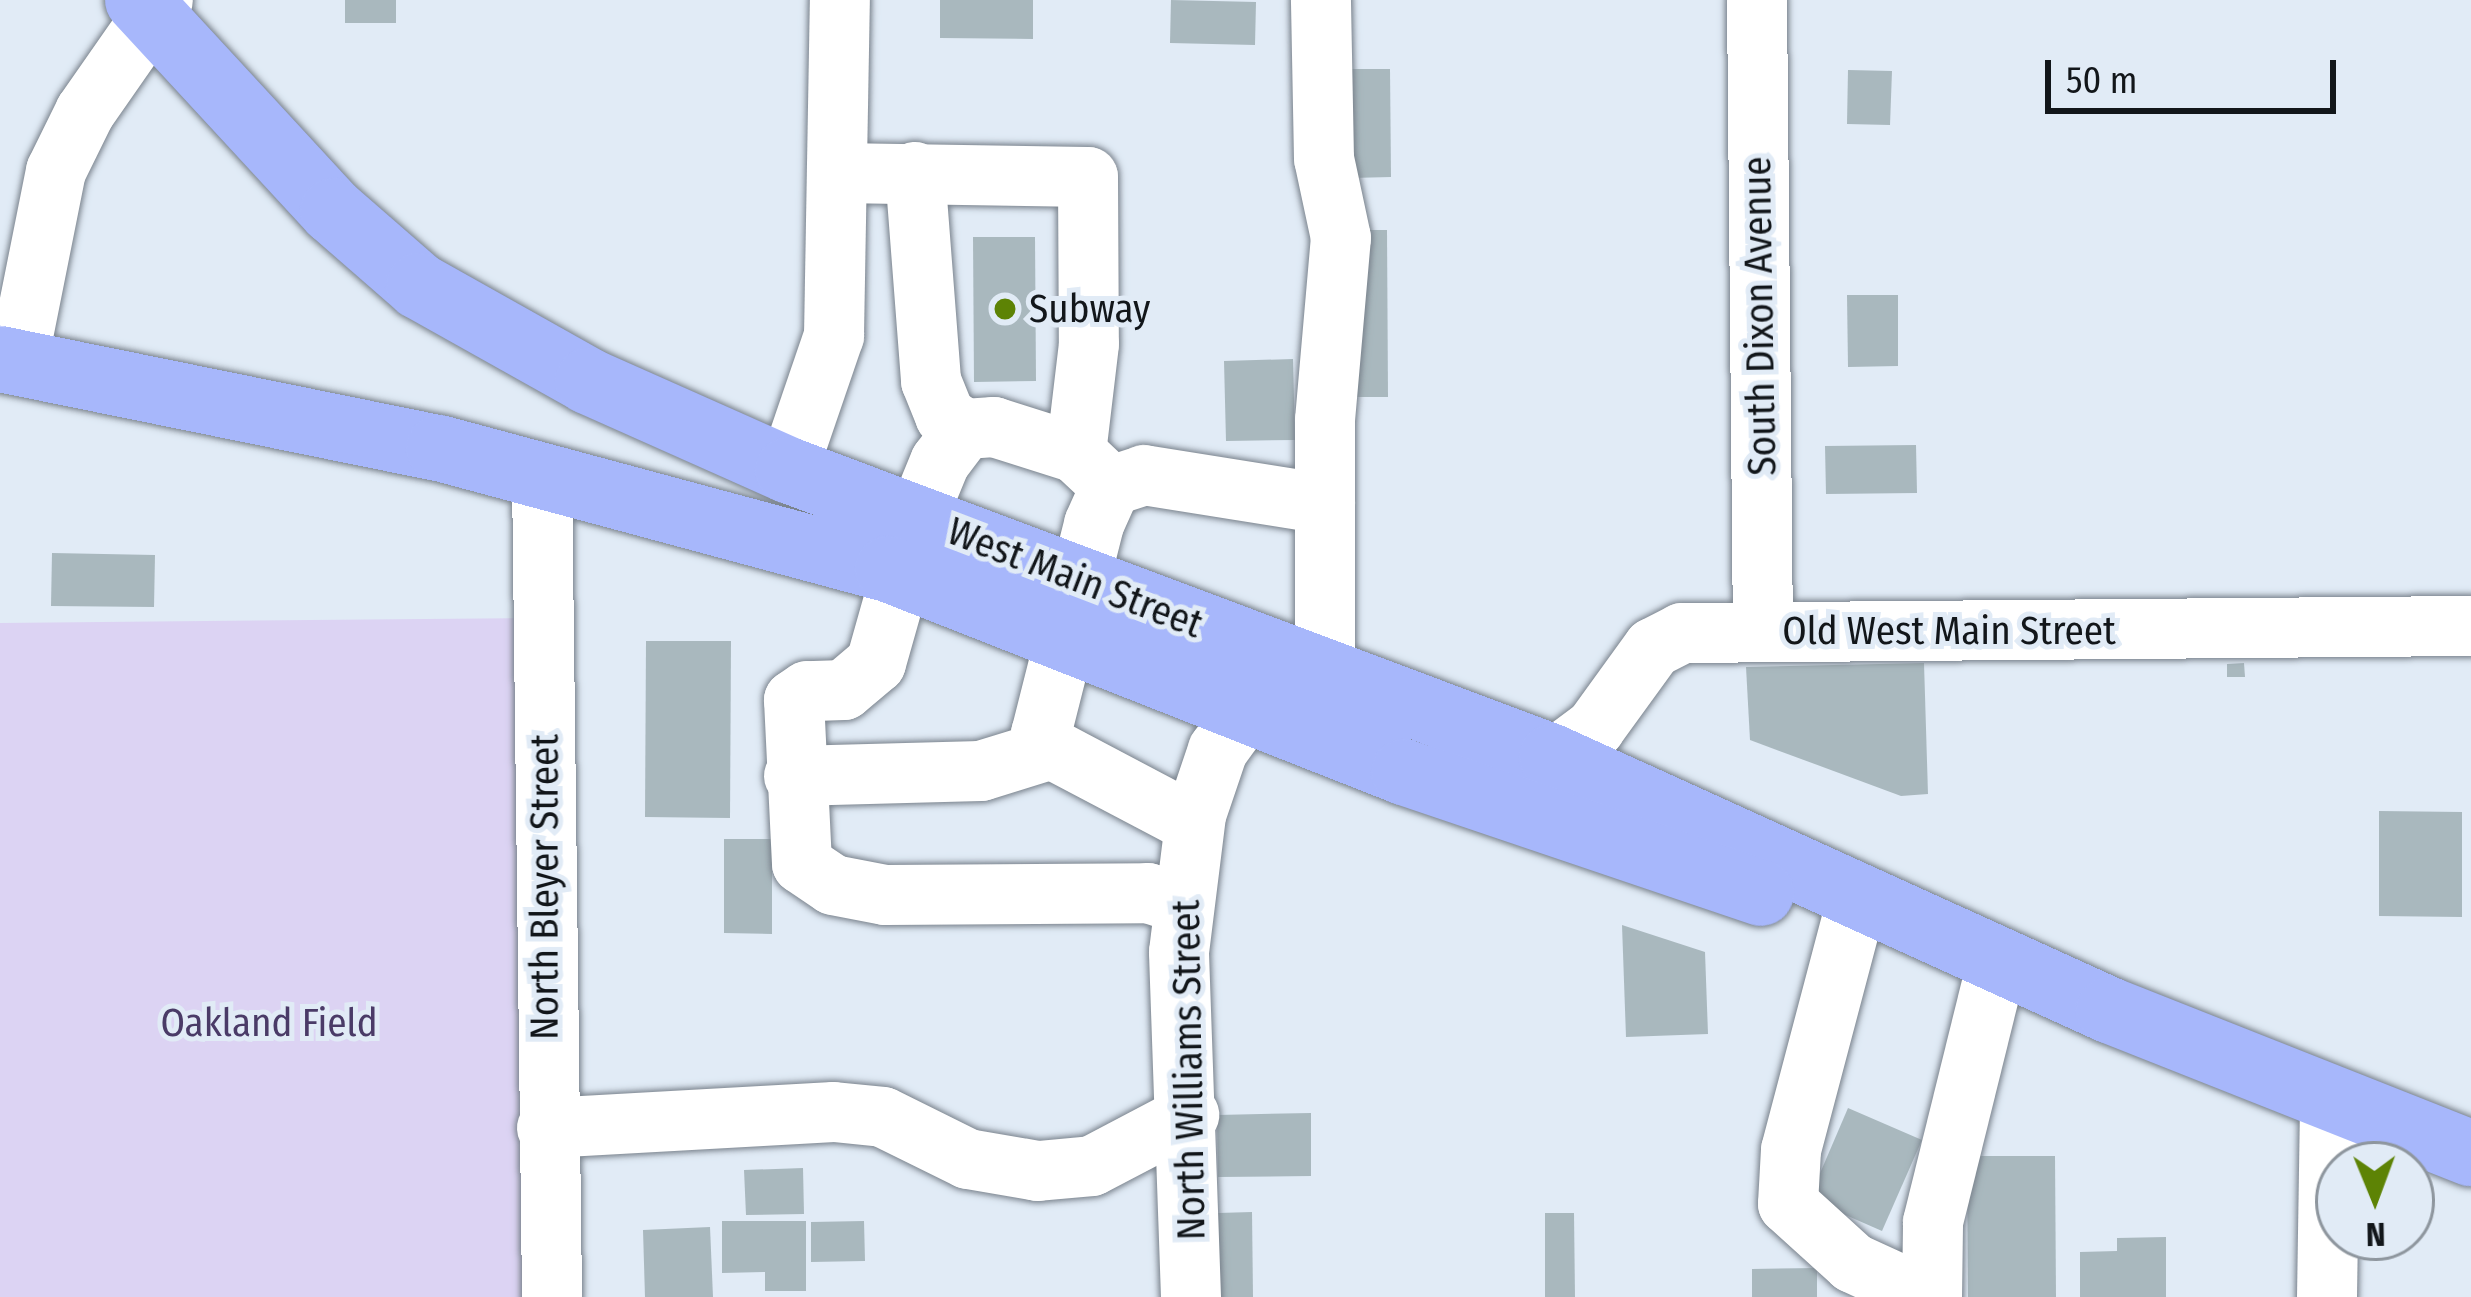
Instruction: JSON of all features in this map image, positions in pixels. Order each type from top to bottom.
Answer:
[{"type":"highway","name":"West Main Street","points":[[151,5],[333,211],[419,286],[588,381],[788,470],[909,546],[1071,610],[1273,723],[2109,1010]]},
{"type":"highway","name":"West Main Street","points":[[9,360],[542,476],[909,546]]},
{"type":"highway","name":"West Main Street","points":[[1071,610],[1325,672],[1552,757],[2109,1010],[2330,1103],[2471,1153]]},
{"type":"street","points":[[788,470],[834,336],[839,0]]},
{"type":"street","points":[[1321,0],[1324,160],[1341,238],[1325,504],[1325,672]]},
{"type":"street","name":"South Dixon Avenue","points":[[1756,0],[1763,632]]},
{"type":"street","points":[[9,360],[24,194],[85,112],[151,5]]},
{"type":"street","points":[[915,172],[931,381],[945,416],[965,429],[994,427],[1094,470],[1186,478],[1325,504]]},
{"type":"street","points":[[838,173],[1088,177],[1094,470],[1071,610],[1044,704],[1042,734],[1052,749],[1194,824]]},
{"type":"street","points":[[965,429],[940,462],[909,546],[876,663],[844,690],[807,691],[794,700],[794,776],[802,864],[833,885],[886,895],[1148,893],[1184,904]]},
{"type":"street","name":"North Bleyer Street","points":[[542,476],[551,1297]]},
{"type":"street","name":"Old West Main Street","points":[[1498,804],[1552,757],[1595,728],[1653,648],[1682,633],[2471,626]]},
{"type":"street","name":"North Williams Street","points":[[1191,1297],[1190,1115],[1179,952],[1194,824],[1218,749],[1273,723],[1325,672]]},
{"type":"street","points":[[794,776],[981,771],[1052,749]]},
{"type":"street","points":[[1851,923],[1791,1150],[1788,1204],[1853,1263],[1930,1297],[1933,1222],[1950,1135],[1995,972]]},
{"type":"street","points":[[2327,1297],[2330,1103]]},
{"type":"street","points":[[547,1128],[834,1112],[883,1117],[968,1159],[1038,1172],[1092,1166],[1190,1115]]},
{"type":"green space","name":"Oakland Field","points":[[529,618],[546,1297],[0,1297],[0,623]]},
{"type":"building","points":[[345,0],[396,0],[396,23],[345,23]]},
{"type":"building","points":[[940,0],[1033,0],[1033,39],[940,38]]},
{"type":"building","points":[[1171,0],[1256,2],[1255,45],[1170,43]]},
{"type":"building","points":[[1350,69],[1390,69],[1391,177],[1351,178]]},
{"type":"building","points":[[1848,70],[1892,71],[1890,125],[1847,124]]},
{"type":"building","points":[[1352,230],[1387,230],[1388,397],[1353,397]]},
{"type":"building","name":"Subway","points":[[973,237],[1035,237],[1036,381],[974,382]]},
{"type":"building","points":[[1847,295],[1898,295],[1898,366],[1848,367]]},
{"type":"building","points":[[1293,359],[1295,440],[1226,441],[1224,361]]},
{"type":"building","points":[[1916,445],[1917,493],[1826,494],[1825,446]]},
{"type":"building","points":[[52,553],[155,555],[154,607],[51,606]]},
{"type":"building","points":[[646,641],[731,641],[730,818],[645,817]]},
{"type":"building","points":[[1924,663],[1928,794],[1901,796],[1750,740],[1746,667]]},
{"type":"building","points":[[2244,663],[2245,677],[2227,677],[2227,664]]},
{"type":"building","points":[[2379,811],[2462,812],[2462,917],[2379,916]]},
{"type":"building","points":[[724,839],[772,839],[772,934],[724,933]]},
{"type":"building","points":[[1622,925],[1705,952],[1708,1034],[1626,1037]]},
{"type":"building","points":[[1848,1108],[1922,1140],[1882,1231],[1809,1199]]},
{"type":"building","points":[[1311,1113],[1311,1176],[1218,1177],[1217,1115]]},
{"type":"building","points":[[1967,1156],[2055,1156],[2056,1297],[1968,1297]]},
{"type":"building","points":[[803,1168],[804,1214],[746,1215],[744,1170]]},
{"type":"building","points":[[1252,1212],[1253,1297],[1219,1297],[1218,1213]]},
{"type":"building","points":[[1545,1213],[1574,1213],[1575,1297],[1545,1297]]},
{"type":"building","points":[[722,1221],[806,1221],[806,1291],[765,1291],[765,1272],[722,1273]]},
{"type":"building","points":[[864,1221],[865,1261],[811,1262],[811,1222]]},
{"type":"building","points":[[710,1227],[713,1297],[645,1297],[643,1230]]},
{"type":"building","points":[[2166,1237],[2166,1297],[2080,1297],[2080,1252],[2117,1251],[2117,1238]]},
{"type":"building","points":[[1817,1268],[1817,1297],[1752,1297],[1752,1269]]},
{"type":"place","name":"Subway","points":[[1005,309]]}]
